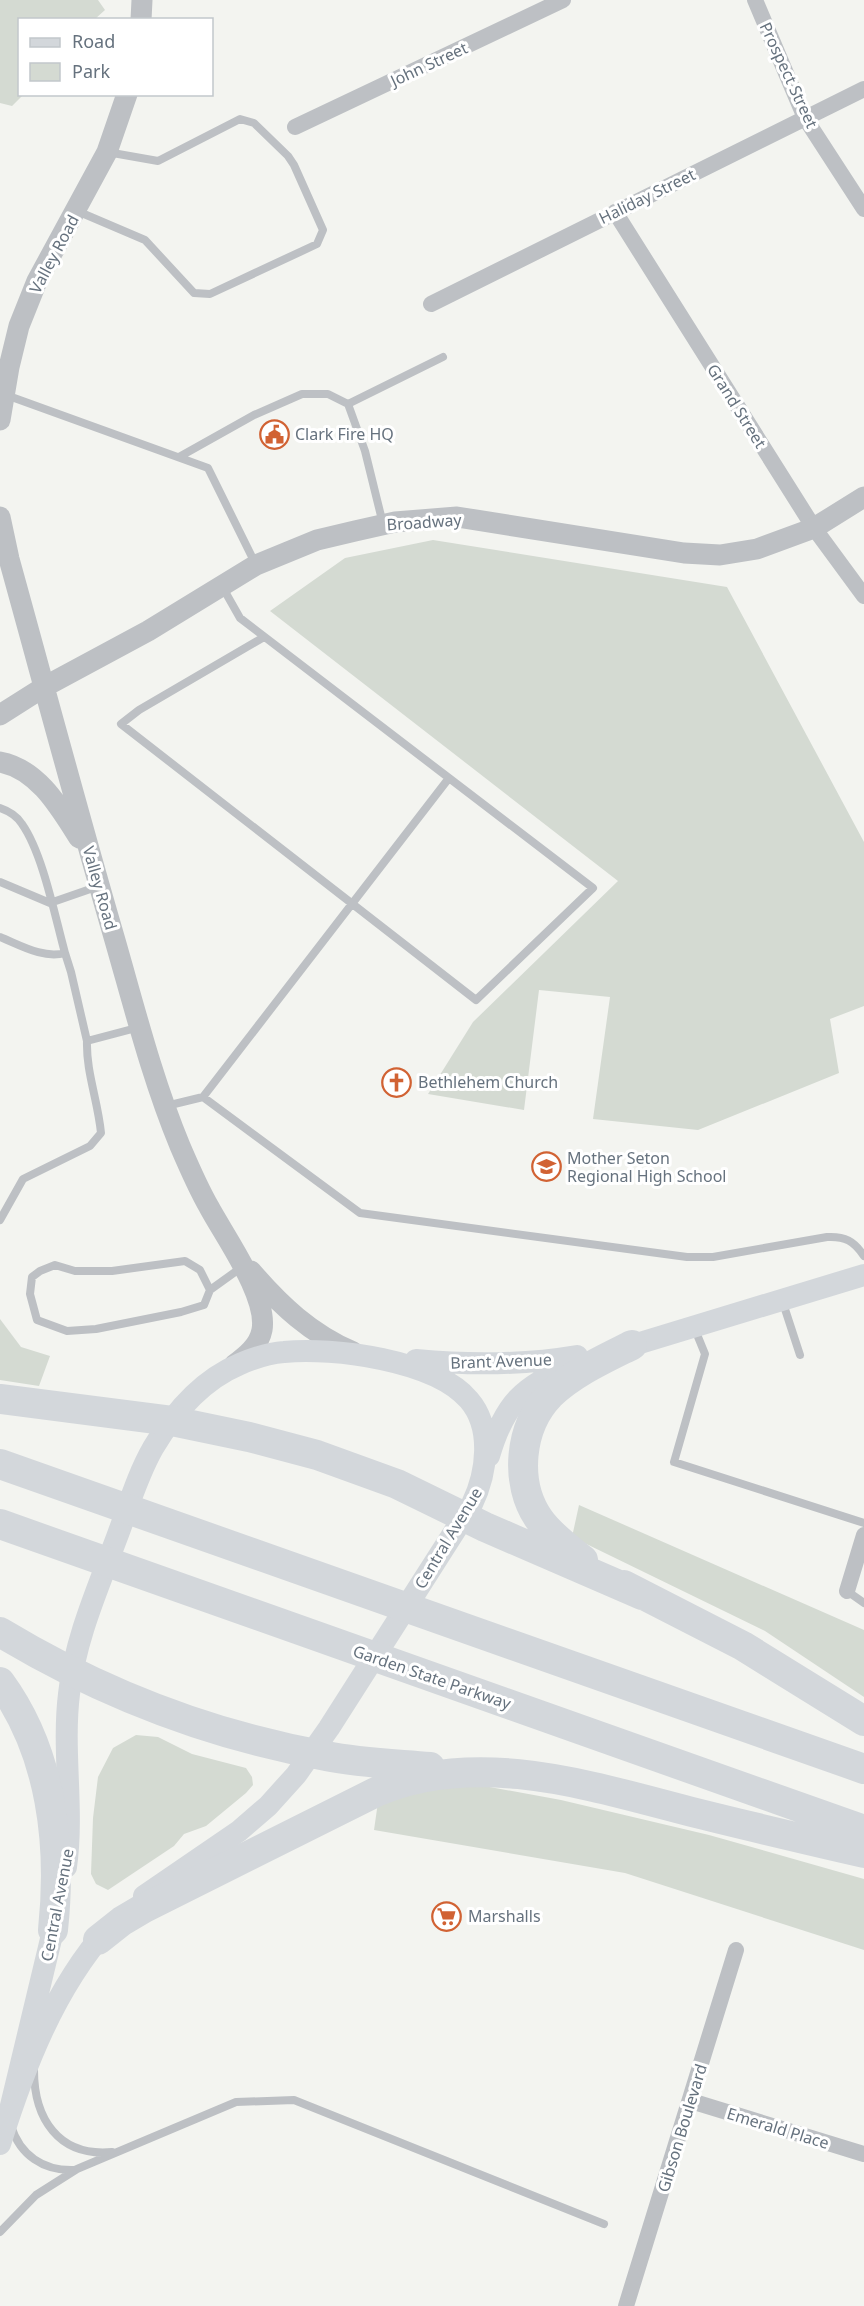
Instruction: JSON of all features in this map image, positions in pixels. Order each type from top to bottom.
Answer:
[{"type":"highway","points":[[632,1345],[569,1380],[545,1401],[530,1429],[523,1462],[528,1496],[535,1512],[546,1527],[593,1567],[642,1595]]},
{"type":"highway","points":[[0,1399],[172,1421],[277,1443],[349,1465],[421,1494],[464,1516],[642,1595],[736,1642],[864,1721]]},
{"type":"highway","points":[[0,1464],[864,1769]]},
{"type":"highway","name":"Garden State Parkway","points":[[0,1524],[864,1830]]},
{"type":"highway","points":[[0,1632],[72,1673],[116,1694],[179,1718],[276,1746],[343,1759],[531,1777],[616,1792],[864,1853]]},
{"type":"highway","points":[[0,1682],[15,1704],[34,1746],[49,1795],[55,1833],[57,1872],[53,1930]]},
{"type":"highway","points":[[98,1940],[122,1921],[144,1908],[376,1792],[428,1775],[478,1771]]},
{"type":"main road","name":"Brant Avenue","points":[[483,1474],[500,1423],[522,1394],[556,1373],[632,1345],[864,1275]]},
{"type":"main road","name":"Brant Avenue","points":[[369,1356],[451,1363],[515,1362],[573,1357],[632,1345]]},
{"type":"main road","name":"Central Avenue","points":[[0,2144],[67,1866],[69,1839],[68,1714],[72,1673],[89,1612],[141,1472],[154,1446],[172,1421],[202,1388],[226,1370],[253,1358],[282,1352],[312,1351],[369,1356],[440,1378],[468,1398],[478,1414],[483,1434],[485,1455],[483,1474],[478,1490],[464,1516],[296,1775],[253,1820],[139,1900],[119,1916],[98,1940],[70,1981],[36,2045],[9,2114]]},
{"type":"street","points":[[141,18],[142,0]]},
{"type":"street","name":"John Street","points":[[295,128],[563,0]]},
{"type":"street","name":"Prospect Street","points":[[755,0],[805,118],[864,209]]},
{"type":"street","name":"Haliday Street","points":[[431,304],[864,89]]},
{"type":"street","name":"Valley Road","points":[[0,420],[4,394],[4,366],[19,326],[37,281],[107,152],[126,96]]},
{"type":"street","name":"Grand Street","points":[[615,212],[814,528],[864,596]]},
{"type":"street","name":"Broadway","points":[[0,716],[44,687],[148,631],[256,565],[318,540],[383,525],[457,517],[684,554],[720,555],[757,549],[814,528],[864,497]]},
{"type":"street","name":"Valley Road","points":[[0,517],[9,559],[97,877],[140,1027],[166,1106],[197,1184],[243,1267],[261,1310],[262,1330],[254,1346],[226,1370]]},
{"type":"street","points":[[0,762],[19,767],[45,790],[73,828],[97,877]]},
{"type":"street","name":"Valley Road","points":[[232,1247],[267,1289],[307,1326],[339,1346],[369,1356]]},
{"type":"street","points":[[846,1591],[864,1535]]},
{"type":"street","name":"Gibson Boulevard","points":[[626,2306],[736,1950]]},
{"type":"street","name":"Emerald Place","points":[[691,2101],[864,2154]]},
{"type":"lane","points":[[76,211],[145,240],[194,293],[210,294],[317,244],[323,230],[294,165],[254,123],[240,119],[158,161],[107,152]]},
{"type":"lane","points":[[348,404],[443,357]]},
{"type":"lane","points":[[4,394],[207,468],[256,565]]},
{"type":"lane","points":[[179,458],[254,415],[302,394],[328,394],[348,404],[365,451],[383,525]]},
{"type":"lane","points":[[221,586],[240,618],[593,888],[477,1000],[121,724],[140,710],[264,637]]},
{"type":"lane","points":[[166,1106],[203,1098],[449,778]]},
{"type":"lane","points":[[0,808],[8,810],[21,823],[32,843],[65,954],[87,1041],[86,1062],[101,1133],[90,1146],[23,1179],[0,1220]]},
{"type":"lane","points":[[50,903],[97,877]]},
{"type":"lane","points":[[0,882],[50,903]]},
{"type":"lane","points":[[0,937],[44,954],[55,956],[65,954]]},
{"type":"lane","points":[[87,1041],[140,1027]]},
{"type":"lane","points":[[203,1098],[360,1213],[687,1257],[713,1257],[840,1236],[851,1241],[864,1256]]},
{"type":"lane","points":[[210,1290],[200,1270],[185,1261],[112,1271],[75,1271],[55,1265],[32,1277],[30,1294],[38,1320],[66,1331],[96,1329],[182,1312],[204,1305],[210,1290],[243,1267]]},
{"type":"lane","points":[[782,1300],[800,1355]]},
{"type":"lane","points":[[693,1327],[705,1354],[674,1462],[864,1523]]},
{"type":"lane","points":[[846,1591],[864,1603]]},
{"type":"lane","points":[[36,2045],[34,2082],[37,2098],[48,2125],[65,2142],[75,2148],[95,2152],[118,2151]]},
{"type":"lane","points":[[0,2232],[36,2195],[77,2169],[236,2102],[294,2100],[604,2224]]},
{"type":"lane","points":[[9,2114],[14,2137],[37,2162],[60,2170],[77,2169]]},
{"type":"green space","points":[[0,0],[98,0],[105,10],[96,18],[18,18],[18,96],[22,96],[12,106],[0,103]]},
{"type":"green space","points":[[433,540],[727,587],[864,842],[864,1006],[830,1019],[839,1073],[698,1130],[593,1119],[610,997],[539,990],[524,1110],[428,1094],[473,1022],[618,881],[270,611],[345,558]]},
{"type":"green space","points":[[0,1319],[21,1347],[50,1356],[39,1386],[0,1380]]},
{"type":"green space","points":[[579,1505],[864,1630],[864,1697],[765,1631],[572,1537]]},
{"type":"green space","points":[[136,1735],[158,1737],[192,1754],[246,1768],[252,1777],[253,1785],[206,1826],[184,1834],[174,1846],[108,1890],[96,1884],[91,1874],[93,1818],[98,1777],[113,1748]]},
{"type":"green space","points":[[457,1781],[561,1800],[709,1835],[864,1879],[864,1950],[625,1873],[374,1830],[378,1802]]},
{"type":"place","name":"Clark Fire HQ","points":[[274,434]]},
{"type":"place","name":"Bethlehem Church","points":[[397,1082]]},
{"type":"place","name":"Mother Seton Regional High School","points":[[546,1167]]},
{"type":"place","name":"Marshalls","points":[[447,1916]]}]
